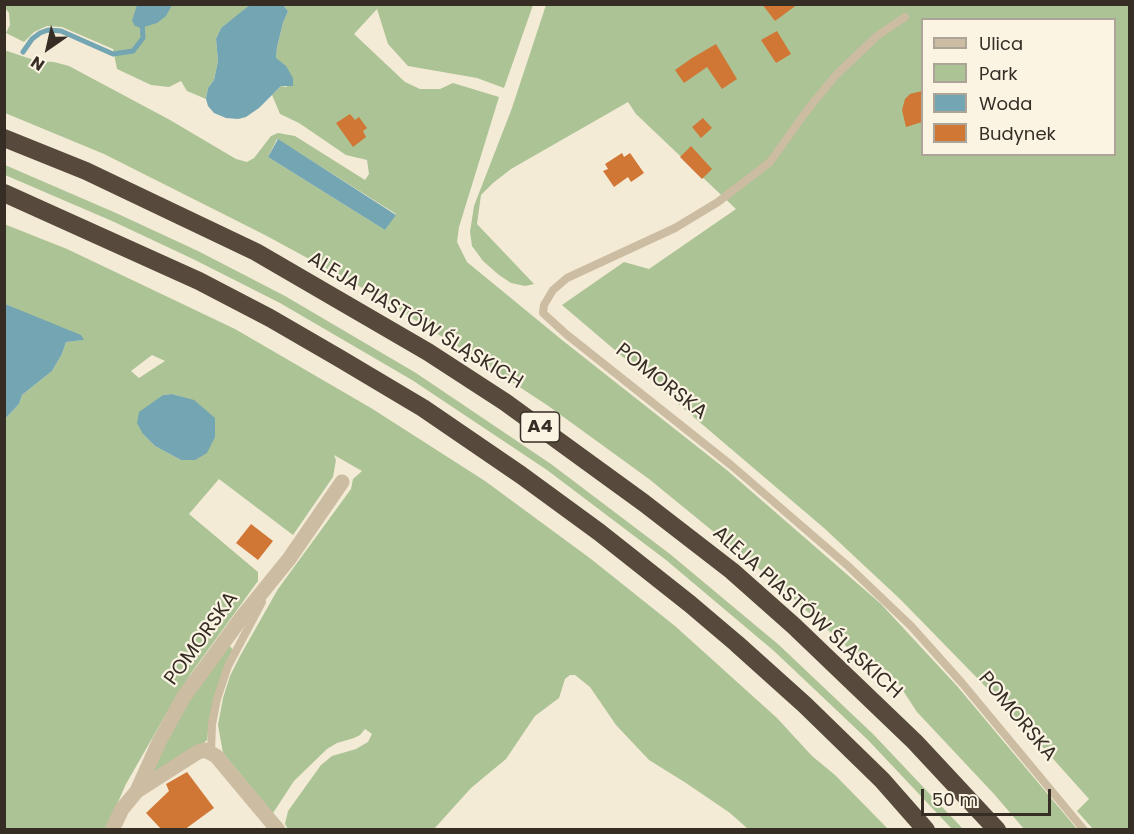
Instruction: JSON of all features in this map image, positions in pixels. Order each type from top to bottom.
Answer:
[{"type":"highway","name":"ALEJA PIASTÓW ŚLĄSKICH","points":[[4,138],[86,171],[256,252],[428,352],[506,402],[644,503],[741,579],[794,626],[906,734],[997,830]]},
{"type":"highway","name":"A4","points":[[4,193],[199,281],[270,318],[423,408],[521,475],[608,539],[736,643],[805,705],[882,780],[926,830]]},
{"type":"street","name":"POMORSKA","points":[[112,830],[122,808],[137,791],[183,698],[313,525],[342,482]]},
{"type":"street","points":[[137,791],[198,752],[205,750],[211,752],[278,830]]},
{"type":"lane","name":"POMORSKA","points":[[905,17],[877,36],[835,76],[770,162],[718,202],[675,228],[567,278],[553,290],[544,305],[543,313],[566,334],[731,465],[848,566],[911,626],[962,683],[1084,830]]},
{"type":"lane","points":[[211,752],[212,724],[217,699],[228,666],[276,574]]},
{"type":"green space","points":[[4,5],[251,5],[221,28],[216,39],[218,61],[214,80],[208,88],[206,99],[187,91],[181,81],[169,87],[151,85],[117,69],[113,49],[62,27],[47,26],[34,32],[24,42],[6,33],[10,25],[9,13]]},
{"type":"green space","points":[[283,5],[533,5],[504,88],[477,78],[408,66],[388,44],[377,9],[354,34],[405,82],[420,89],[440,89],[453,83],[499,97],[459,227],[457,242],[467,262],[728,471],[881,604],[957,686],[1077,829],[1024,829],[917,712],[896,680],[886,670],[847,647],[769,577],[649,479],[547,405],[368,291],[265,235],[104,154],[5,113],[4,50],[37,61],[69,66],[170,120],[236,159],[247,162],[254,158],[271,136],[278,133],[295,136],[365,180],[369,174],[367,160],[346,155],[299,123],[280,114],[272,95],[281,86],[287,87],[276,58],[283,23],[288,11]],"holes":[[[277,139],[396,214],[385,230],[268,157]]]},
{"type":"green space","points":[[546,5],[1129,5],[1129,829],[1093,829],[1077,811],[1089,799],[1021,723],[901,600],[824,528],[562,305],[624,262],[649,269],[736,209],[636,114],[628,102],[511,169],[481,195],[477,224],[534,284],[525,286],[511,283],[483,261],[472,246],[470,232],[474,206],[512,108]]},
{"type":"green space","points":[[5,165],[198,251],[285,296],[416,373],[551,464],[670,554],[779,645],[873,734],[963,829],[952,829],[868,740],[774,651],[666,560],[547,470],[412,380],[280,303],[112,221],[5,175]]},
{"type":"green space","points":[[4,224],[67,249],[235,329],[371,408],[485,481],[591,559],[675,626],[777,718],[812,756],[835,775],[888,829],[748,829],[730,813],[649,760],[616,725],[590,687],[575,675],[570,675],[565,679],[559,698],[535,716],[506,759],[471,788],[434,829],[288,829],[285,824],[288,811],[321,765],[332,756],[356,749],[368,742],[372,734],[365,729],[360,735],[327,749],[294,781],[273,813],[223,753],[218,725],[230,676],[240,656],[278,589],[351,489],[353,479],[362,471],[334,455],[336,460],[333,477],[293,535],[219,479],[189,514],[258,572],[258,581],[192,672],[166,714],[126,784],[106,829],[5,828],[5,419],[19,404],[22,395],[52,371],[66,342],[83,340],[5,304]],"holes":[[[152,355],[165,361],[139,378],[131,371]],[[172,394],[183,397],[181,460],[155,446],[143,434],[157,400],[163,395]]]},
{"type":"green space","points":[[229,645],[233,650],[209,724],[207,740],[157,773],[147,771],[178,712]]},
{"type":"water","points":[[172,4],[166,16],[157,23],[141,28],[135,26],[132,21],[137,5]]},
{"type":"water","points":[[251,4],[283,5],[288,11],[283,23],[276,58],[286,66],[293,78],[293,86],[281,86],[259,108],[246,117],[226,118],[214,113],[206,99],[208,88],[214,80],[218,61],[216,39],[221,28]]},
{"type":"water","points":[[278,139],[396,215],[385,230],[268,157]]},
{"type":"water","points":[[5,304],[81,335],[84,340],[66,342],[52,371],[22,395],[19,404],[5,419]]},
{"type":"water","points":[[172,394],[194,400],[215,418],[215,437],[207,453],[195,460],[181,460],[155,446],[143,434],[137,423],[139,412],[163,395]]},
{"type":"building","points":[[762,4],[798,4],[775,21]]},
{"type":"building","points":[[777,31],[791,54],[776,63],[761,40]]},
{"type":"building","points":[[716,44],[737,79],[722,89],[707,67],[684,83],[675,70]]},
{"type":"building","points":[[921,91],[921,122],[906,127],[902,110],[905,99],[910,94]]},
{"type":"building","points":[[350,114],[355,120],[359,117],[367,128],[363,131],[366,137],[353,147],[336,123]]},
{"type":"building","points":[[703,118],[712,128],[701,138],[692,127]]},
{"type":"building","points":[[691,146],[712,169],[702,179],[680,157]]},
{"type":"building","points":[[622,153],[624,157],[630,153],[644,173],[631,182],[628,177],[614,187],[603,171],[608,169],[605,164]]},
{"type":"building","points":[[251,524],[273,541],[258,560],[236,543]]},
{"type":"building","points":[[187,772],[214,808],[184,830],[162,830],[146,813],[169,791],[166,784]]},
{"type":"waterway","points":[[23,52],[32,39],[48,30],[61,31],[113,54],[133,51],[143,38],[142,21]]}]
